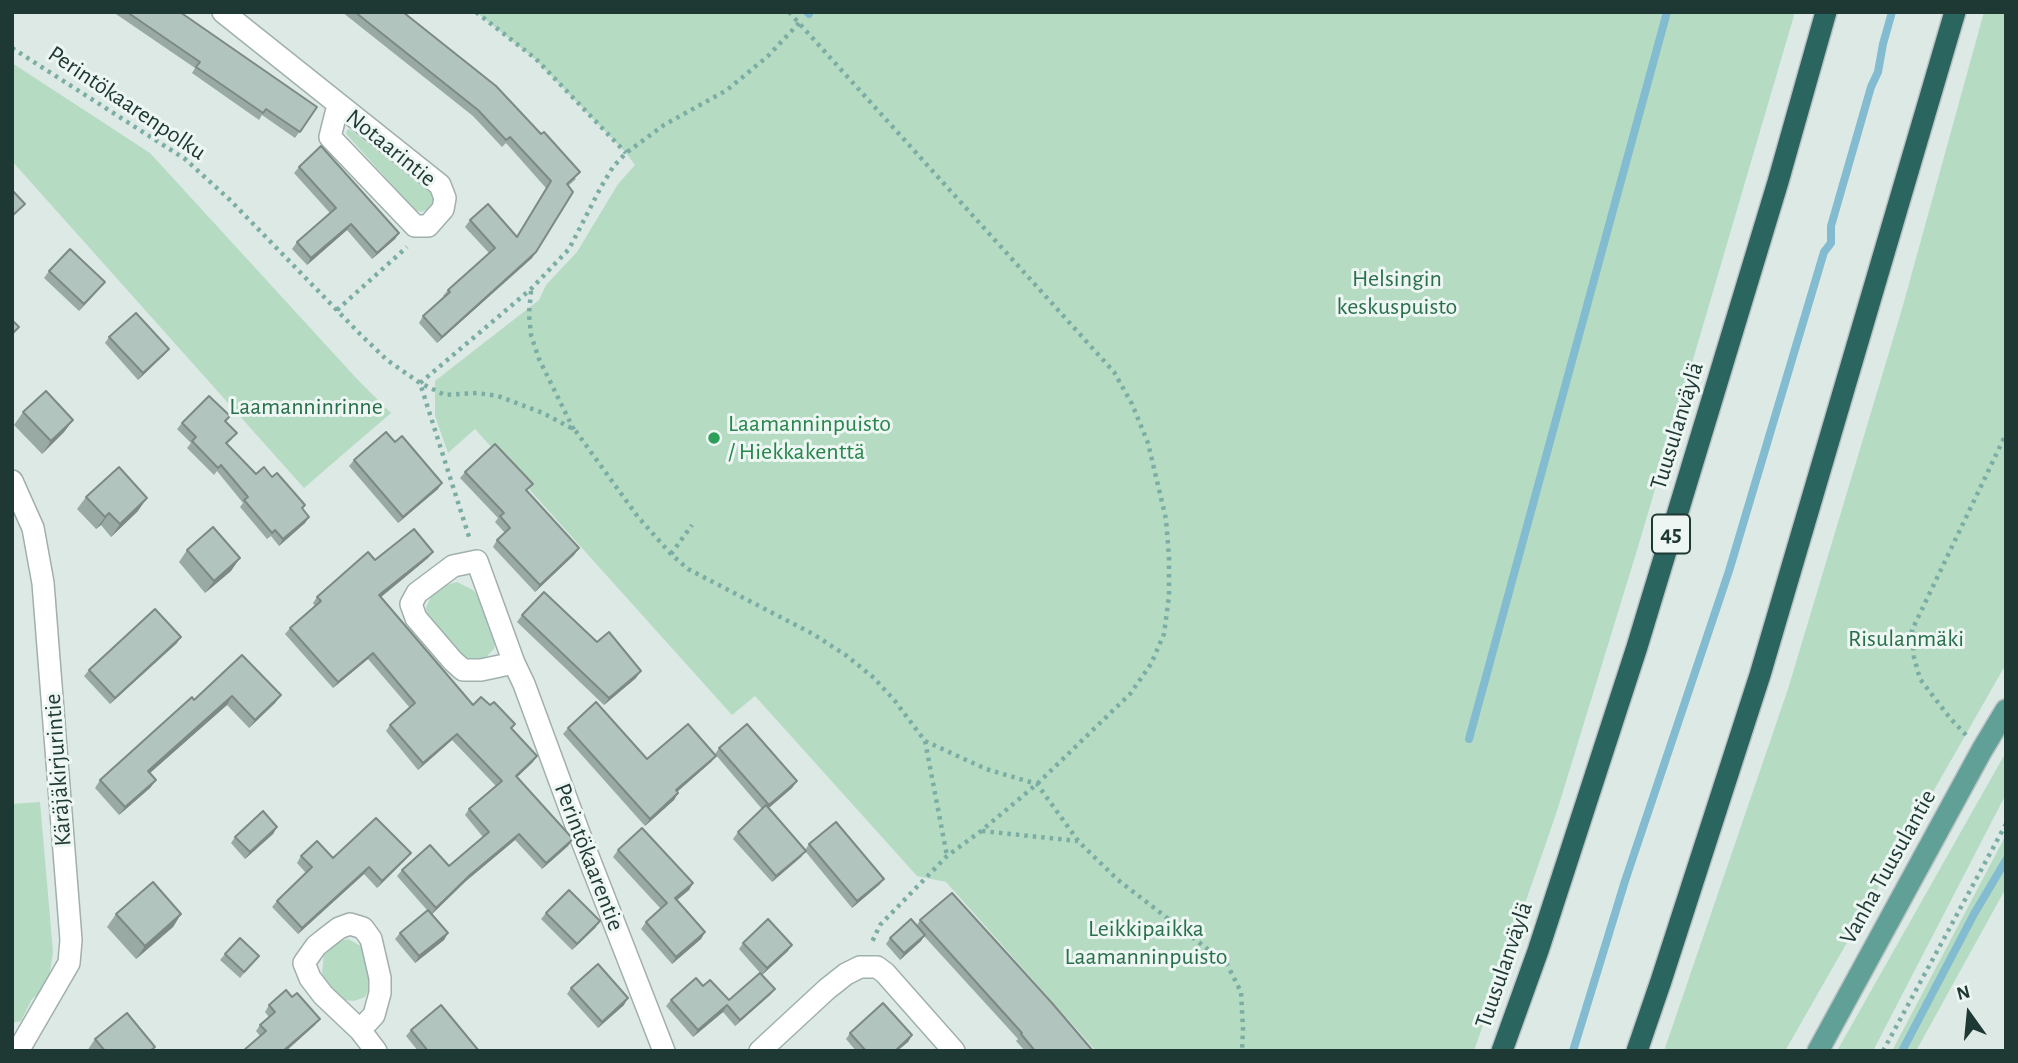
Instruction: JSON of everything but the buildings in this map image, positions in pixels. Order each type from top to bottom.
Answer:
[{"type":"highway","name":"Tuusulanväylä","points":[[1502,1051],[1538,951],[1637,647],[1778,182],[1826,12]]},
{"type":"highway","points":[[1637,1051],[1760,676],[1955,12]]},
{"type":"main road","name":"Vanha Tuusulantie","points":[[1818,1051],[2006,710]]},
{"type":"street","name":"Notaarintie","points":[[223,12],[440,185],[445,198],[443,209],[428,226],[415,226],[330,137],[338,105]]},
{"type":"street","name":"Käräjäkirjurintie","points":[[12,481],[33,528],[43,583],[71,940],[69,963],[18,1051]]},
{"type":"street","name":"Perintökaarentie","points":[[477,561],[664,1051]]},
{"type":"street","points":[[477,561],[453,566],[417,593],[411,604],[416,618],[463,670],[481,670],[514,663]]},
{"type":"street","points":[[360,1030],[374,1015],[380,993],[380,978],[371,939],[363,928],[350,924],[339,928],[316,946],[304,962],[310,978],[323,995],[360,1030],[376,1051]]},
{"type":"street","points":[[760,1051],[827,989],[860,967],[877,967],[885,973],[954,1051]]},
{"type":"path","points":[[475,12],[536,60],[626,153]]},
{"type":"path","points":[[789,12],[1114,372],[1132,404],[1148,443],[1166,519],[1170,557],[1164,634],[1151,664],[1130,694],[1037,784],[947,856],[880,925],[860,967]]},
{"type":"path","points":[[477,561],[420,383],[531,289],[569,249],[601,187],[613,167],[626,153],[664,125],[727,90],[768,56],[799,23]]},
{"type":"path","name":"Perintökaarenpolku","points":[[12,48],[186,159],[230,200],[387,360],[420,383],[445,395],[477,393],[498,396],[543,413],[575,430]]},
{"type":"path","points":[[337,310],[407,246],[415,226]]},
{"type":"path","points":[[531,289],[531,335],[539,359],[575,430],[638,517],[688,569],[814,634],[847,656],[874,678],[925,740],[947,856]]},
{"type":"path","points":[[1982,750],[1950,718],[1920,679],[1914,657],[1912,630],[2006,434]]},
{"type":"path","points":[[671,554],[692,525]]},
{"type":"path","points":[[925,740],[986,769],[1037,784],[1079,842],[1118,880],[1227,964],[1241,992],[1242,1051]]},
{"type":"path","points":[[1883,1051],[2006,824]]},
{"type":"path","points":[[981,831],[1079,842]]},
{"type":"green space","points":[[476,12],[1795,12],[1638,547],[1557,811],[1474,1051],[1096,1051],[946,882],[917,876],[755,696],[732,715],[475,429],[448,453],[435,416],[435,381],[539,300],[546,285],[577,252],[618,184],[635,165],[536,60]]},
{"type":"green space","name":"Risulanmäki","points":[[1984,12],[2006,12],[2006,664],[1785,1051],[1664,1051],[1788,689],[1902,309]]},
{"type":"green space","name":"Laamanninrinne","points":[[12,63],[150,153],[391,413],[304,488],[12,161]]},
{"type":"green space","points":[[348,129],[432,194],[434,201],[429,209],[421,212],[415,210],[348,136]]},
{"type":"green space","points":[[457,582],[473,590],[479,597],[495,642],[494,649],[484,659],[472,661],[462,657],[427,617],[426,608],[433,591]]},
{"type":"green space","points":[[2006,752],[2006,794],[1873,1051],[1837,1051]]},
{"type":"green space","points":[[40,802],[53,952],[48,986],[32,999],[21,1021],[12,1023],[12,804]]},
{"type":"green space","points":[[2006,835],[2006,888],[1916,1051],[1892,1051]]},
{"type":"green space","points":[[348,939],[365,951],[371,981],[365,997],[354,1001],[342,1000],[337,996],[322,973],[324,954],[328,947]]},
{"type":"waterway","points":[[1469,739],[1667,12]]},
{"type":"waterway","points":[[1573,1051],[1625,881],[1729,571],[1824,252],[1831,243],[1831,226],[1871,87],[1878,72],[1892,12]]},
{"type":"waterway","points":[[1902,1051],[1974,914],[2006,860]]},
{"type":"place","name":"Laamanninpuisto / Hiekkakenttä","points":[[714,438]]},
{"type":"park label","name":"Helsingin keskuspuisto","points":[[1397,293]]},
{"type":"park label","name":"Leikkipaikka Laamanninpuisto","points":[[1146,943]]}]
